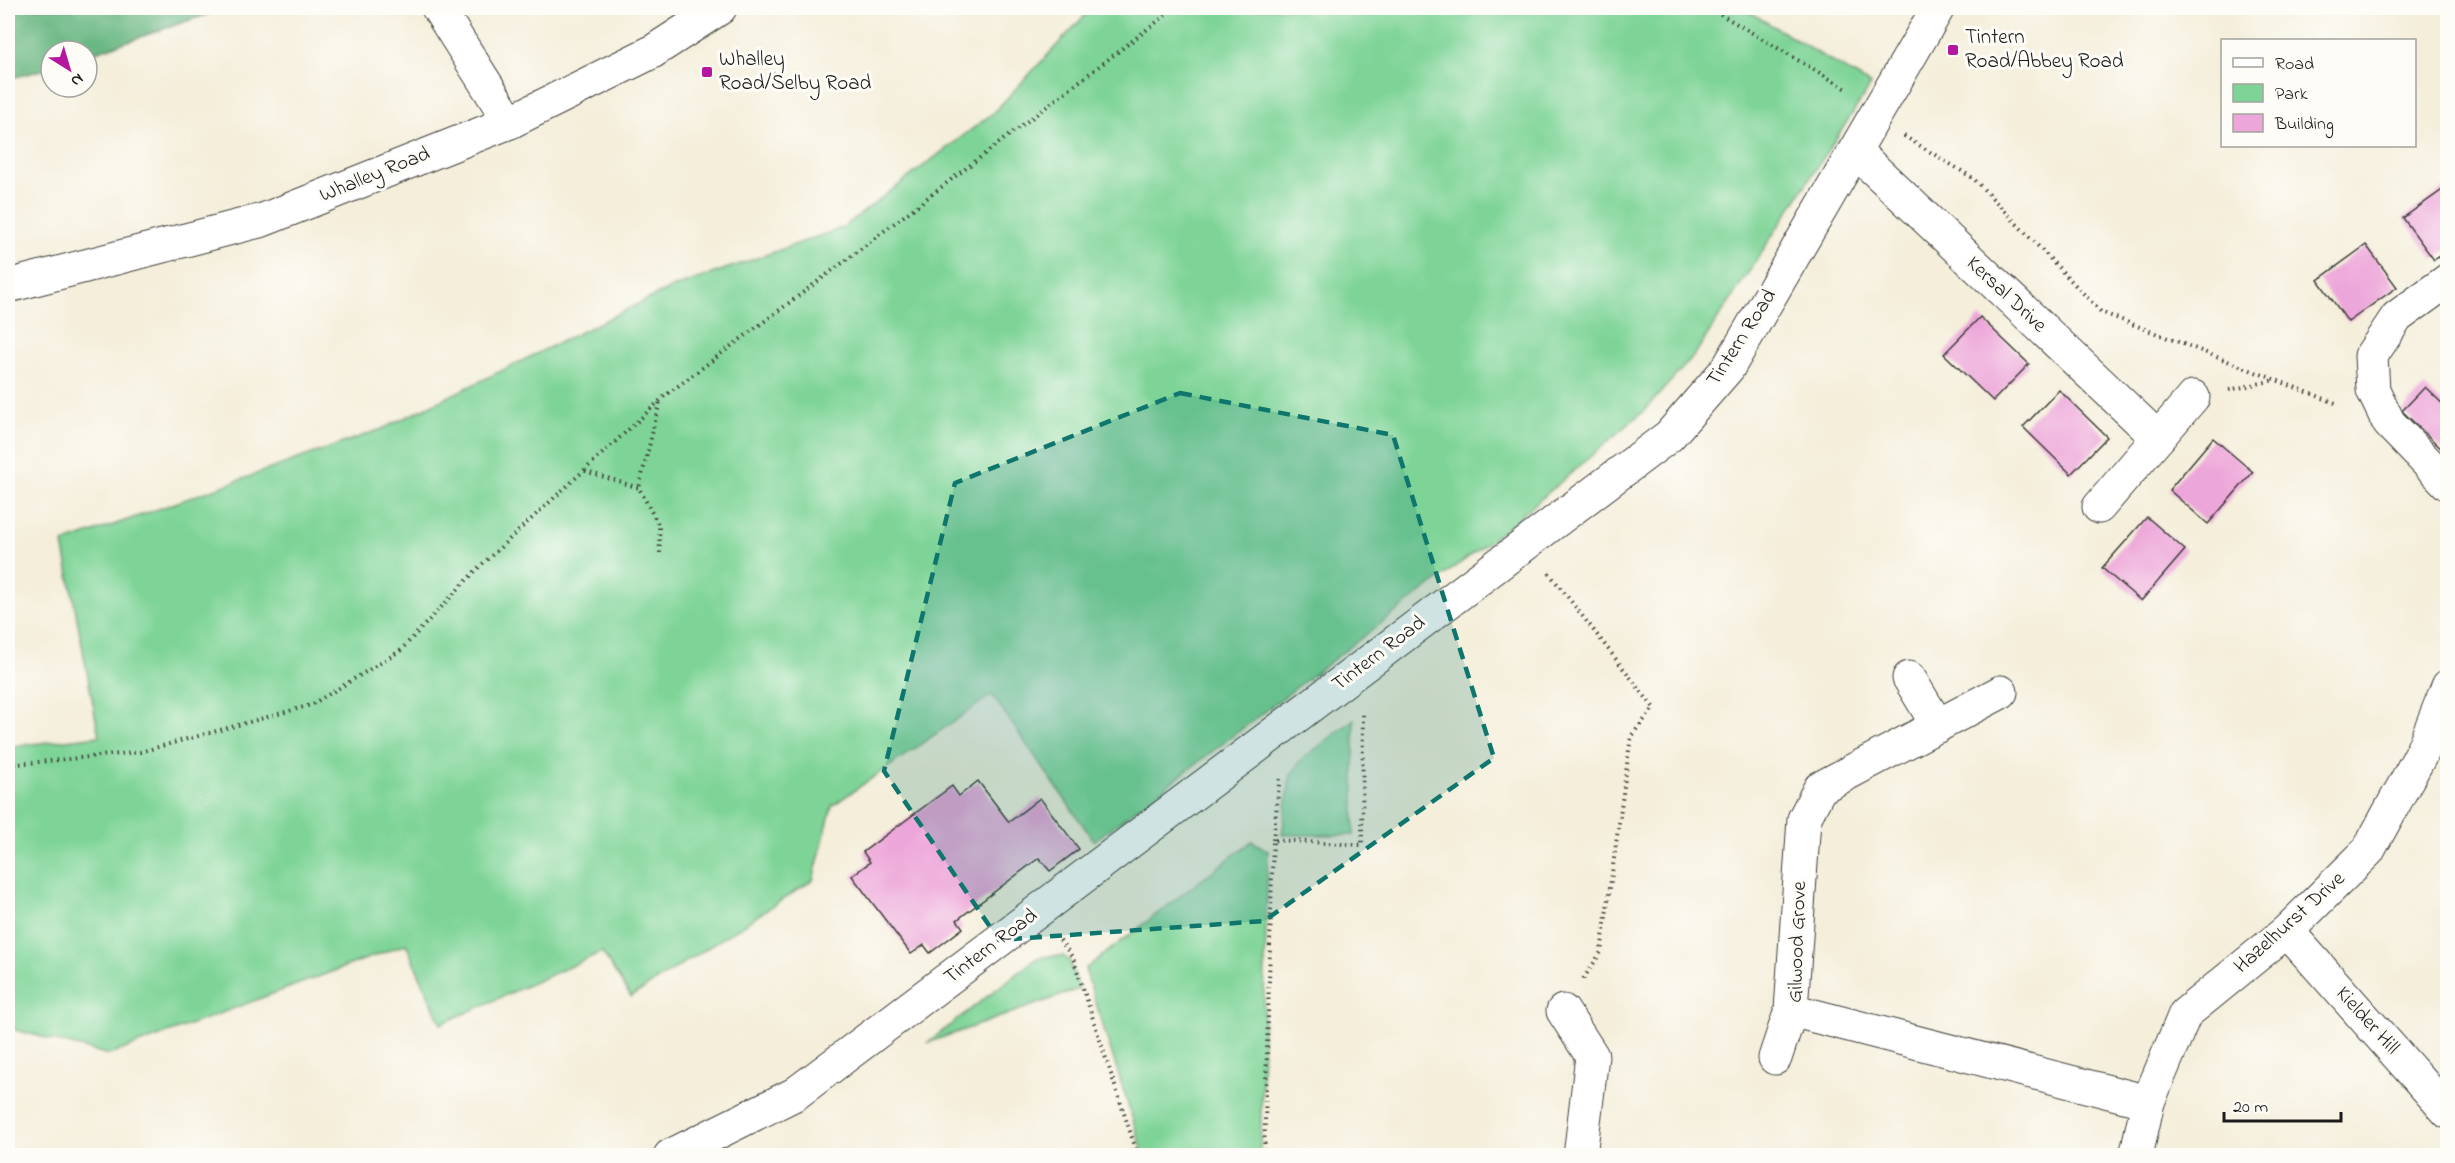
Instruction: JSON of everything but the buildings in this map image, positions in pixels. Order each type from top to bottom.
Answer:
[{"type":"street","points":[[438,8],[510,122]]},
{"type":"street","name":"Whalley Road","points":[[8,286],[263,220],[510,122],[652,52],[720,8]]},
{"type":"street","name":"Tintern Road","points":[[670,1155],[795,1094],[1669,436],[1728,368],[1938,8]]},
{"type":"street","name":"Kersal Drive","points":[[1855,151],[2158,438]]},
{"type":"street","points":[[2448,280],[2397,317],[2371,356],[2373,390],[2389,423],[2448,484]]},
{"type":"street","points":[[2099,507],[2193,397]]},
{"type":"street","points":[[1909,678],[1938,726]]},
{"type":"street","name":"Hazelhurst Drive","points":[[2136,1155],[2148,1102],[2185,1014],[2287,931],[2368,851],[2420,756],[2448,686]]},
{"type":"street","name":"Gilwood Grove","points":[[2001,692],[1820,788],[1804,819],[1791,1010],[2148,1102]]},
{"type":"street","name":"Kielder Hill","points":[[2287,931],[2448,1112]]},
{"type":"street","points":[[1775,1058],[1791,1010]]},
{"type":"street","points":[[1563,1011],[1592,1056],[1580,1155]]},
{"type":"path","points":[[8,765],[140,752],[311,705],[400,651],[479,567],[660,400],[1175,8]]},
{"type":"path","points":[[1710,8],[1973,178],[2101,312],[2389,423]]},
{"type":"path","points":[[2193,397],[2276,380]]},
{"type":"path","points":[[660,400],[639,488],[659,526],[660,553]]},
{"type":"path","points":[[585,471],[639,488]]},
{"type":"path","points":[[1526,544],[1654,708],[1630,736],[1601,952],[1563,1011]]},
{"type":"path","points":[[1273,840],[1362,845],[1364,713],[1339,684]]},
{"type":"path","points":[[1257,746],[1282,777],[1273,840],[1264,1155]]},
{"type":"path","points":[[1037,912],[1074,958],[1138,1155]]},
{"type":"highlighted area","points":[[1180,393],[1393,435],[1494,758],[1264,921],[999,940],[884,771],[955,483]]},
{"type":"green space","points":[[8,8],[219,8],[220,10],[99,51],[99,39],[39,39],[39,71],[8,79]]},
{"type":"green space","points":[[1092,8],[1743,8],[1871,85],[1695,354],[1647,408],[1508,527],[1094,841],[992,695],[832,806],[813,880],[631,997],[602,952],[441,1024],[406,944],[109,1055],[8,1028],[8,747],[99,736],[63,543],[382,429],[669,289],[842,228],[993,113]]},
{"type":"green space","points":[[1354,719],[1354,835],[1282,835],[1290,777],[1300,761]]},
{"type":"green space","points":[[1252,841],[1268,851],[1260,1155],[1144,1155],[1085,969]]},
{"type":"green space","points":[[1063,956],[1069,960],[1079,989],[927,1043],[1037,958]]},
{"type":"place","name":"Tintern Road/Abbey Road","points":[[1953,50]]},
{"type":"place","name":"Whalley Road/Selby Road","points":[[707,72]]}]
